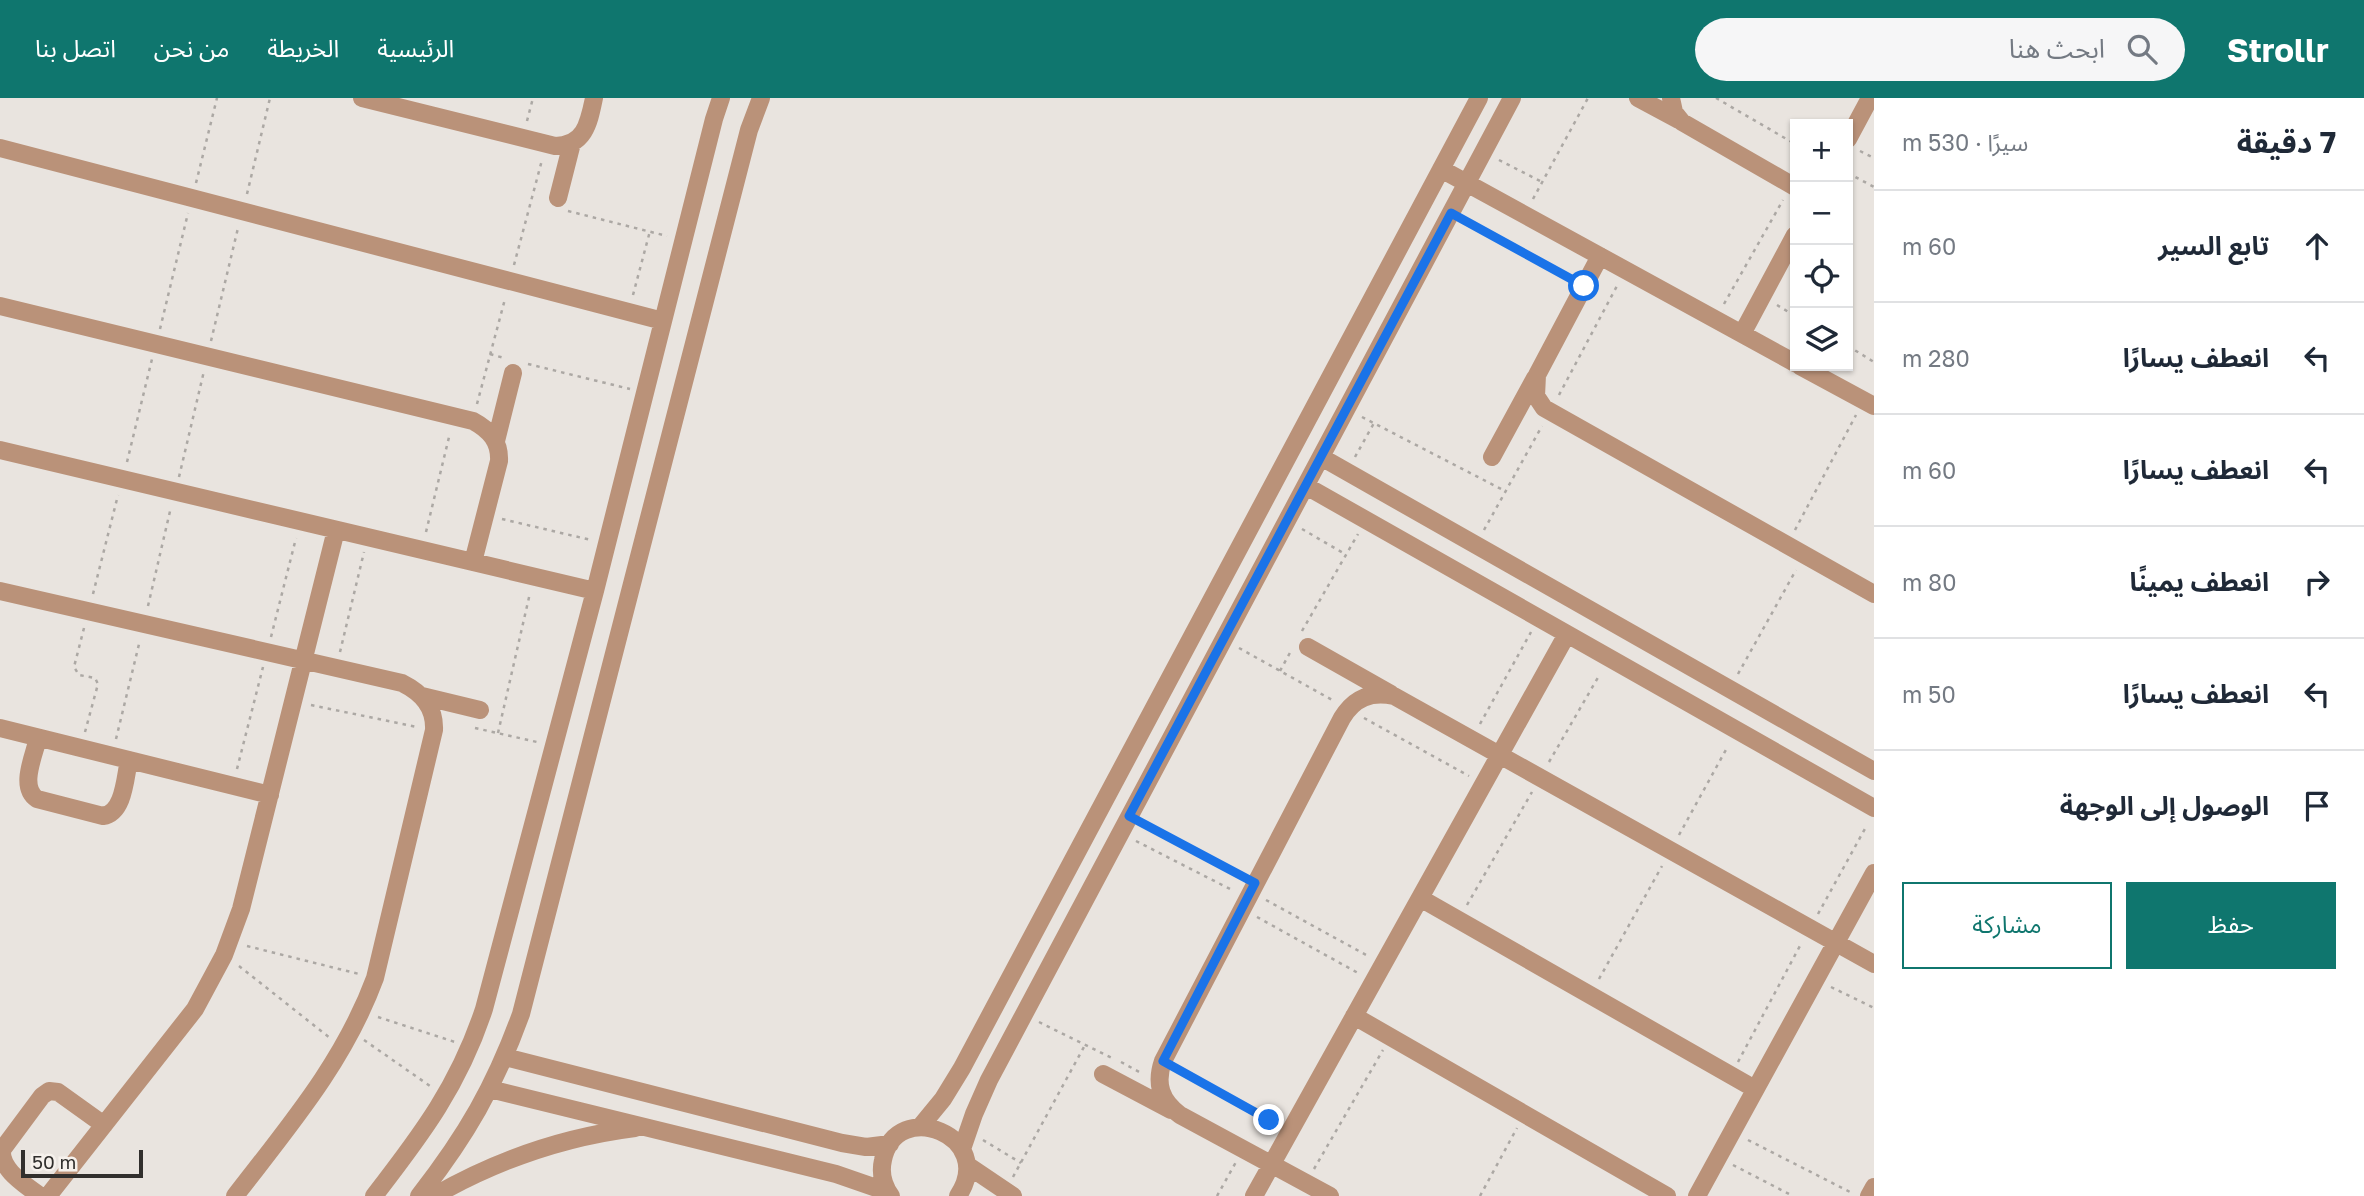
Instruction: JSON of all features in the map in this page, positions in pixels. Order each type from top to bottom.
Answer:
[{"type":"street","points":[[362,98],[564,146],[585,132],[594,98]]},
{"type":"street","points":[[374,1196],[446,1097],[470,1047],[484,1009],[595,591],[721,98]]},
{"type":"street","points":[[419,1196],[452,1153],[490,1089],[521,1014],[749,130],[761,98]]},
{"type":"street","points":[[920,1127],[943,1099],[962,1068],[1479,98]]},
{"type":"street","points":[[958,1196],[964,1185],[968,1132],[989,1080],[1512,98]]},
{"type":"street","points":[[1638,98],[1790,184]]},
{"type":"street","points":[[1671,98],[1674,112],[1682,122]]},
{"type":"street","points":[[1853,130],[1870,98]]},
{"type":"street","points":[[564,205],[572,143]]},
{"type":"street","points":[[0,148],[663,321]]},
{"type":"street","points":[[1441,169],[1790,360]]},
{"type":"street","points":[[1742,334],[1790,244]]},
{"type":"street","points":[[1492,457],[1600,256]]},
{"type":"street","points":[[0,306],[473,421],[482,426],[496,441],[499,451],[499,461],[473,562]]},
{"type":"street","points":[[496,441],[515,365]]},
{"type":"street","points":[[1809,371],[1869,404]]},
{"type":"street","points":[[1537,375],[1536,396],[1549,412],[1874,594]]},
{"type":"street","points":[[0,450],[595,591]]},
{"type":"street","points":[[1321,457],[1874,771]]},
{"type":"street","points":[[1306,486],[1874,808]]},
{"type":"street","points":[[48,1196],[195,1009],[227,948],[241,909],[336,530]]},
{"type":"street","points":[[0,591],[401,683],[422,696],[476,719]]},
{"type":"street","points":[[1254,1196],[1567,634]]},
{"type":"street","points":[[1308,647],[1874,964]]},
{"type":"street","points":[[1180,1115],[1165,1101],[1159,1082],[1163,1061],[1348,709],[1373,694],[1394,696]]},
{"type":"street","points":[[235,1196],[323,1081],[352,1032],[375,978],[434,730],[435,718],[422,696]]},
{"type":"street","points":[[0,728],[270,795]]},
{"type":"street","points":[[38,737],[27,786],[30,794],[37,799],[107,815],[116,811],[130,760]]},
{"type":"street","points":[[1697,1196],[1874,873]]},
{"type":"street","points":[[1420,898],[1755,1089]]},
{"type":"street","points":[[1354,1016],[1667,1196]]},
{"type":"street","points":[[505,1058],[842,1143],[866,1147],[890,1144]]},
{"type":"street","points":[[1103,1074],[1330,1196]]},
{"type":"street","points":[[490,1089],[836,1174],[889,1194]]},
{"type":"street","points":[[40,1196],[4,1167],[0,1159],[2,1150],[42,1096],[49,1091],[58,1092],[104,1125]]},
{"type":"street","points":[[434,1196],[489,1167],[529,1152],[581,1137],[646,1127]]},
{"type":"street","points":[[889,1194],[883,1180],[884,1156],[890,1144],[903,1133],[920,1127],[930,1127],[949,1134],[965,1157],[1009,1194]]},
{"type":"street","points":[[1869,1196],[1874,1187]]},
{"type":"path","points":[[81,748],[98,684],[95,678],[79,674],[74,667],[216,98]]},
{"type":"path","points":[[111,756],[270,98]]},
{"type":"path","points":[[523,138],[533,98]]},
{"type":"path","points":[[1525,215],[1588,98]]},
{"type":"path","points":[[1716,98],[1790,141]]},
{"type":"path","points":[[473,421],[547,144]]},
{"type":"path","points":[[1484,151],[1542,183]]},
{"type":"path","points":[[1853,176],[1874,187]]},
{"type":"path","points":[[1716,319],[1790,193]]},
{"type":"path","points":[[564,205],[683,240]]},
{"type":"path","points":[[1451,213],[1584,286]]},
{"type":"path","points":[[628,312],[650,232]]},
{"type":"path","points":[[1762,296],[1790,313]]},
{"type":"path","points":[[1853,349],[1874,362]]},
{"type":"path","points":[[490,354],[515,365],[645,393]]},
{"type":"path","points":[[1787,545],[1869,404]]},
{"type":"path","points":[[1347,409],[1506,492]]},
{"type":"path","points":[[421,550],[454,417]]},
{"type":"path","points":[[1347,472],[1374,423]]},
{"type":"path","points":[[485,515],[607,544]]},
{"type":"path","points":[[1287,520],[1346,554]]},
{"type":"path","points":[[1280,671],[1366,520]]},
{"type":"path","points":[[233,786],[300,521]]},
{"type":"path","points":[[336,668],[368,537]]},
{"type":"path","points":[[1730,689],[1804,555]]},
{"type":"path","points":[[498,733],[534,577]]},
{"type":"path","points":[[1471,739],[1538,618]]},
{"type":"path","points":[[294,701],[434,730]]},
{"type":"path","points":[[476,719],[498,733],[554,746]]},
{"type":"path","points":[[1129,816],[1373,981]]},
{"type":"path","points":[[1120,833],[1383,964]]},
{"type":"path","points":[[227,948],[375,978]]},
{"type":"path","points":[[227,948],[343,1048]]},
{"type":"path","points":[[1816,979],[1874,1008]]},
{"type":"path","points":[[362,1011],[470,1047]]},
{"type":"path","points":[[1024,1014],[1159,1082]]},
{"type":"path","points":[[352,1032],[446,1097]]},
{"type":"path","points":[[1306,1183],[1391,1037]]},
{"type":"path","points":[[1009,1194],[1021,1163],[1085,1045]]},
{"type":"path","points":[[1163,1061],[1290,1132]]},
{"type":"path","points":[[1480,1196],[1525,1114]]},
{"type":"path","points":[[968,1132],[1021,1163]]},
{"type":"path","points":[[1732,1132],[1857,1196]]},
{"type":"path","points":[[1217,1196],[1243,1149]]},
{"type":"path","points":[[1718,1157],[1793,1196]]},
{"type":"route","points":[[1269,1120],[1163,1061],[1255,883],[1129,816],[1451,213],[1584,286]]}]
